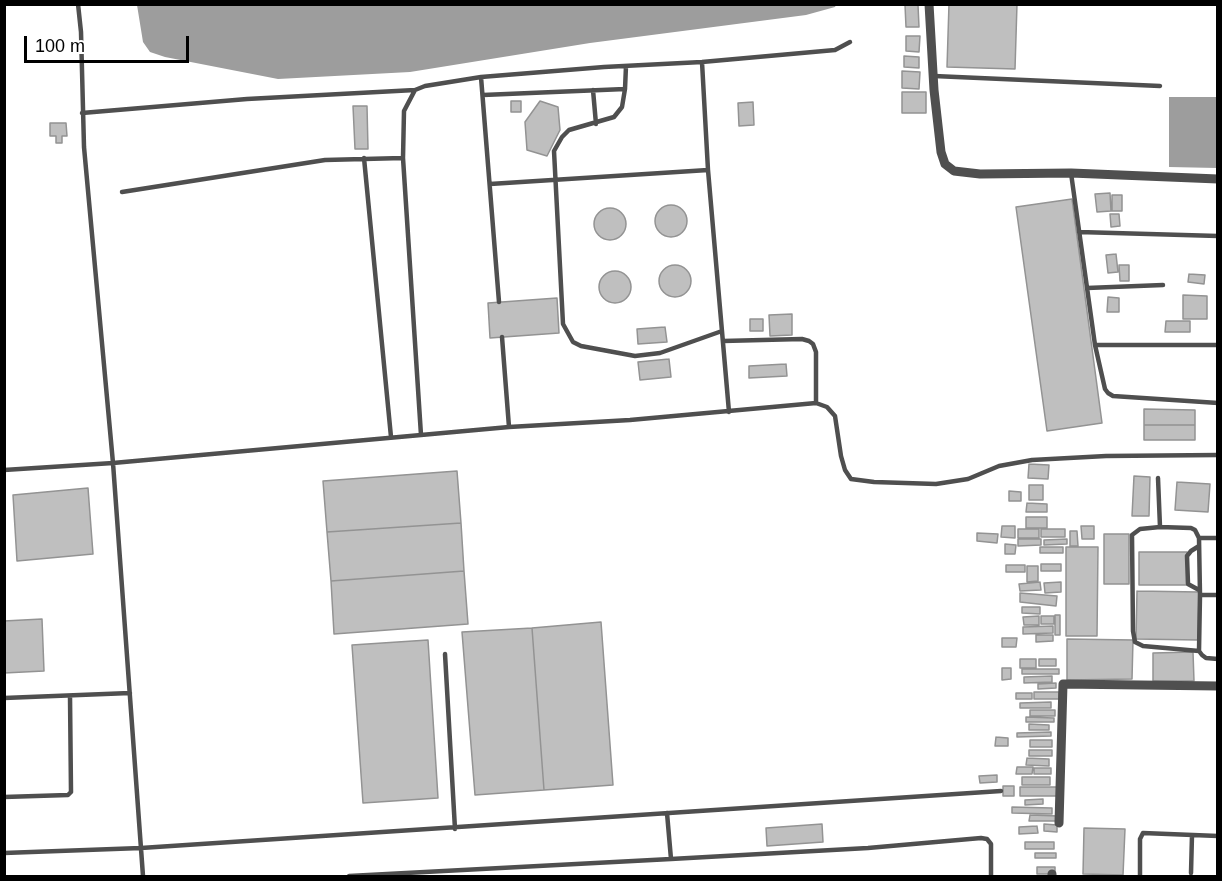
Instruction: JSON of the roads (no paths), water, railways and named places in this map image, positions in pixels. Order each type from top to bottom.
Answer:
[{"type":"street","points":[[929,4],[940,152],[945,164],[954,171],[980,174],[1071,173],[1218,179]]},
{"type":"street","points":[[1059,823],[1063,684],[1218,686]]},
{"type":"lane","points":[[78,4],[81,32],[84,147],[113,463],[143,876]]},
{"type":"lane","points":[[82,113],[247,99],[415,90],[425,86],[481,77],[702,62],[835,50],[850,42]]},
{"type":"lane","points":[[702,62],[708,170],[729,411]]},
{"type":"lane","points":[[626,66],[626,89],[622,108],[615,117],[569,130],[554,151],[563,324],[573,342],[581,346],[635,356],[660,353],[722,331]]},
{"type":"lane","points":[[934,76],[1160,86]]},
{"type":"lane","points":[[481,77],[499,302]]},
{"type":"lane","points":[[483,95],[626,89]]},
{"type":"lane","points":[[415,90],[404,111],[403,158],[421,435]]},
{"type":"lane","points":[[593,90],[596,124]]},
{"type":"lane","points":[[364,158],[391,437]]},
{"type":"lane","points":[[122,192],[325,160],[403,158]]},
{"type":"lane","points":[[490,184],[708,170]]},
{"type":"lane","points":[[1071,173],[1095,345],[1105,389],[1113,396],[1218,403]]},
{"type":"lane","points":[[1079,232],[1218,236]]},
{"type":"lane","points":[[1087,288],[1163,285]]},
{"type":"lane","points":[[502,337],[509,427]]},
{"type":"lane","points":[[723,341],[802,339],[809,341],[816,352],[816,403]]},
{"type":"lane","points":[[1095,345],[1218,345]]},
{"type":"lane","points":[[4,470],[113,463],[391,437],[630,420],[816,403],[827,407],[835,416],[845,470],[851,479],[862,482],[936,484],[968,479],[999,466],[1032,460],[1106,456],[1218,455]]},
{"type":"lane","points":[[1158,478],[1160,527]]},
{"type":"lane","points":[[1199,651],[1143,646],[1135,642],[1133,636],[1132,535],[1140,529],[1160,527],[1196,530],[1199,538],[1199,651],[1206,658],[1218,658]]},
{"type":"lane","points":[[1199,538],[1218,538]]},
{"type":"lane","points":[[1199,546],[1187,556],[1188,584],[1199,592],[1218,595]]},
{"type":"lane","points":[[445,654],[455,829]]},
{"type":"lane","points":[[4,698],[130,693]]},
{"type":"lane","points":[[4,797],[68,795],[71,792],[70,696]]},
{"type":"lane","points":[[4,853],[141,848],[455,829],[1001,791]]},
{"type":"lane","points":[[667,813],[671,859]]},
{"type":"lane","points":[[1140,875],[1140,839],[1143,833],[1218,837]]},
{"type":"lane","points":[[1191,873],[1192,835]]},
{"type":"lane","points":[[349,876],[868,848],[981,838],[987,839],[991,844],[991,876]]}]
